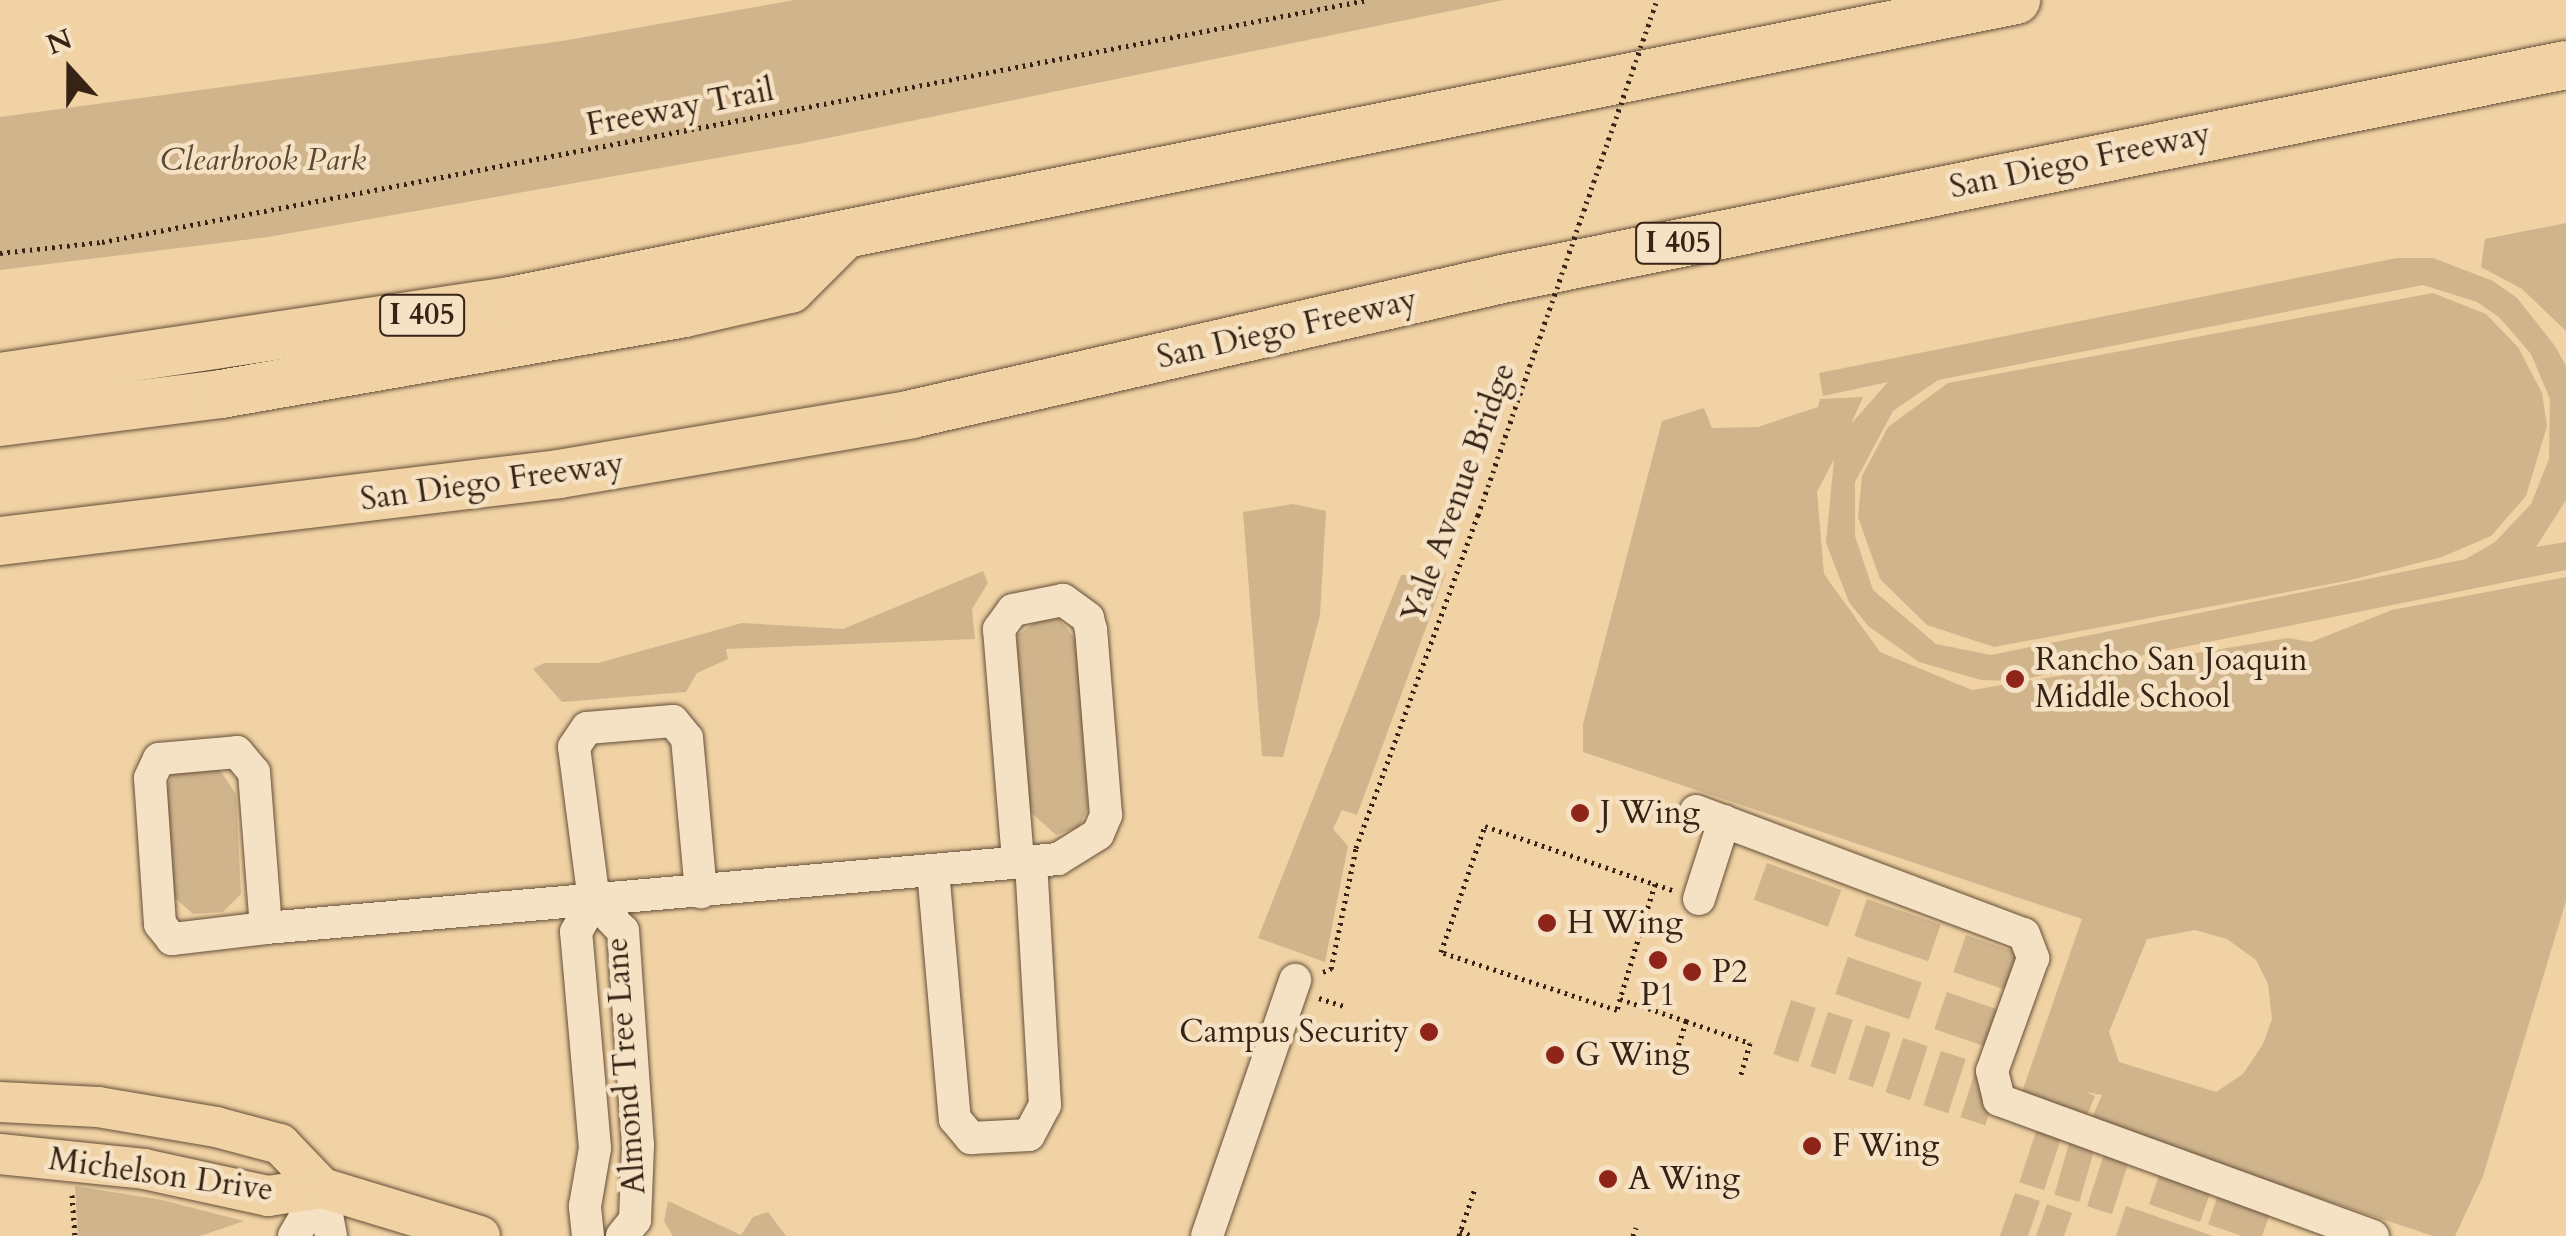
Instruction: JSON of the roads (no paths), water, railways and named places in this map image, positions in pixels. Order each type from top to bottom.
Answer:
[{"type":"highway","name":"I 405","points":[[0,377],[322,332],[842,237],[2016,0]]},
{"type":"highway","name":"San Diego Freeway","points":[[0,541],[443,490],[912,414],[1507,278],[2566,65]]},
{"type":"highway","points":[[0,422],[221,394],[684,313],[790,289],[842,237]]},
{"type":"main road","name":"Michelson Drive","points":[[0,1102],[98,1107],[216,1127],[280,1144],[322,1188]]},
{"type":"main road","name":"Michelson Drive","points":[[0,1154],[144,1168],[268,1196],[322,1188],[480,1236]]},
{"type":"street","name":"Almond Tree Lane","points":[[266,928],[254,772],[237,752],[159,758],[150,778],[160,924],[172,939],[933,870],[1025,861],[1074,852],[1098,834],[1106,814],[1091,630],[1088,618],[1064,600],[1013,610],[998,629],[1025,861],[1044,1105],[1029,1135],[971,1138],[955,1118],[933,870]]},
{"type":"street","name":"Almond Tree Lane","points":[[622,1236],[635,1220],[638,1146],[624,931],[594,901],[574,748],[586,728],[672,721],[687,738],[701,892]]},
{"type":"street","points":[[1699,899],[1710,816],[2024,934],[2033,958],[1992,1072],[1999,1100],[2372,1236]]},
{"type":"street","name":"Almond Tree Lane","points":[[588,1236],[585,1206],[595,1148],[576,932],[594,901]]},
{"type":"street","points":[[1207,1236],[1295,980]]},
{"type":"street","points":[[294,1236],[322,1188]]},
{"type":"street","points":[[322,1188],[331,1236]]},
{"type":"place","name":"Rancho San Joaquin Middle School","points":[[2015,679]]},
{"type":"place","name":"J Wing","points":[[1580,813]]},
{"type":"place","name":"H Wing","points":[[1547,923]]},
{"type":"place","name":"P1","points":[[1658,960]]},
{"type":"place","name":"P2","points":[[1692,972]]},
{"type":"place","name":"Campus Security","points":[[1429,1032]]},
{"type":"place","name":"G Wing","points":[[1555,1055]]},
{"type":"place","name":"F Wing","points":[[1812,1146]]},
{"type":"place","name":"A Wing","points":[[1608,1179]]},
{"type":"park label","name":"Clearbrook Park","points":[[263,160]]}]
